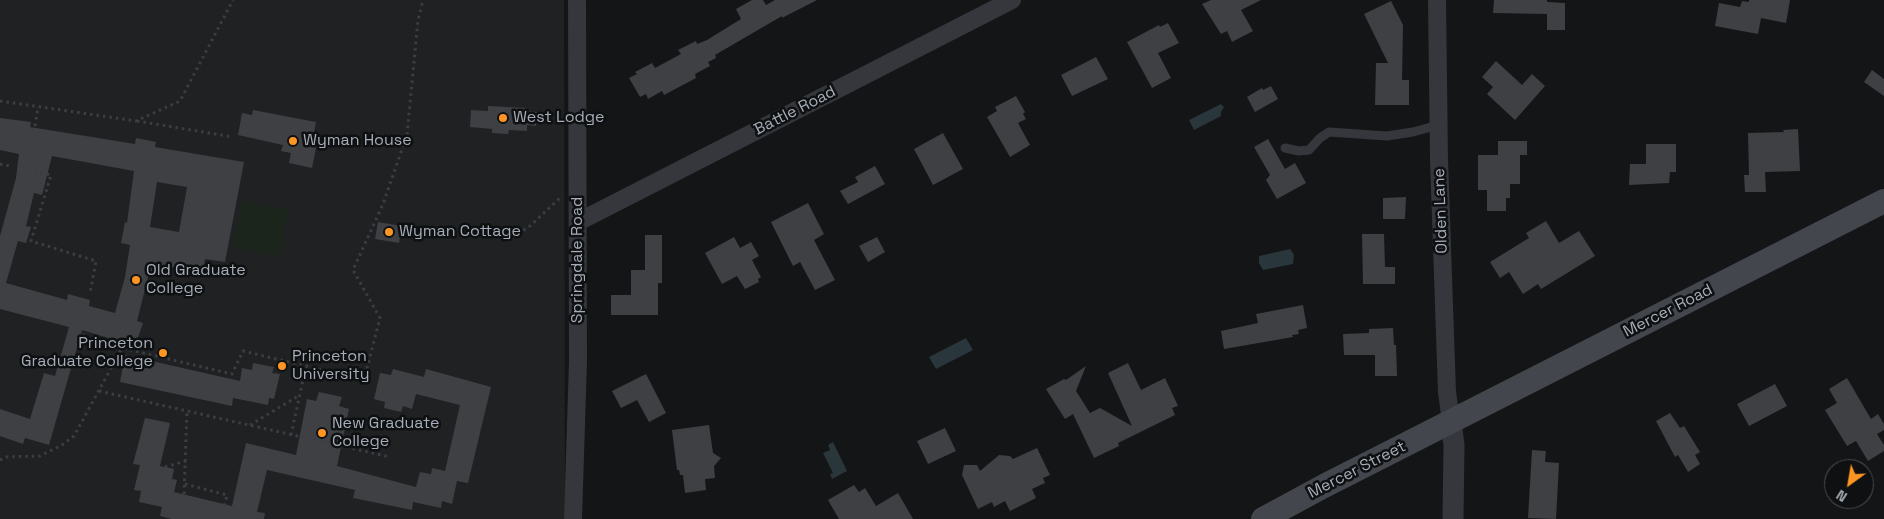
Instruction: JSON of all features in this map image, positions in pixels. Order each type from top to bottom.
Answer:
[{"type":"main road","name":"Mercer Road","points":[[1451,422],[1884,201]]},
{"type":"main road","name":"Mercer Street","points":[[1263,519],[1451,422]]},
{"type":"street","name":"Springdale Road","points":[[573,519],[578,361],[577,0]]},
{"type":"street","name":"Battle Road","points":[[578,222],[993,4],[1012,0]]},
{"type":"street","name":"Olden Lane","points":[[1437,0],[1438,125],[1447,392],[1451,422]]},
{"type":"street","points":[[1451,422],[1454,445],[1453,519]]},
{"type":"lane","points":[[1285,148],[1300,151],[1309,150],[1320,138],[1329,132],[1387,136],[1413,132],[1438,125]]},
{"type":"path","points":[[136,121],[180,101],[234,0]]},
{"type":"path","points":[[85,328],[83,338],[232,374],[243,352],[364,380],[380,318],[353,270],[383,204],[407,135],[418,20],[423,0]]},
{"type":"path","points":[[0,101],[136,121],[233,138]]},
{"type":"path","points":[[35,126],[38,107]]},
{"type":"path","points":[[0,164],[11,166]]},
{"type":"path","points":[[34,171],[51,175],[32,241],[96,261],[90,293]]},
{"type":"path","points":[[507,241],[530,226],[563,194]]},
{"type":"path","points":[[0,460],[6,457],[40,456],[62,445],[74,436],[122,348]]},
{"type":"path","points":[[291,435],[306,366]]},
{"type":"path","points":[[99,391],[390,457]]},
{"type":"path","points":[[250,425],[300,395]]},
{"type":"path","points":[[184,494],[187,411]]},
{"type":"path","points":[[165,467],[186,461]]},
{"type":"path","points":[[185,484],[227,495],[224,508]]},
{"type":"shaded area","name":"Princeton University","points":[[0,0],[564,0],[565,519],[0,519]]},
{"type":"shaded area","points":[[1221,104],[1224,107],[1221,116],[1194,130],[1189,120]]},
{"type":"shaded area","points":[[242,201],[288,210],[280,256],[233,248]]},
{"type":"shaded area","points":[[1290,249],[1294,255],[1293,264],[1263,270],[1259,263],[1259,256]]},
{"type":"shaded area","points":[[966,338],[973,350],[936,369],[929,357]]},
{"type":"shaded area","points":[[833,442],[847,471],[832,479],[830,474],[833,473],[823,453],[830,450],[828,445]]},
{"type":"building","points":[[752,0],[763,0],[766,5],[775,0],[817,0],[782,18],[782,16],[715,55],[716,58],[708,62],[710,66],[695,74],[696,78],[664,95],[662,91],[648,99],[646,94],[640,97],[629,78],[637,74],[635,72],[652,63],[655,68],[681,54],[678,50],[696,41],[697,44],[707,40],[741,19],[736,9]]},
{"type":"building","points":[[1211,0],[1261,0],[1241,10],[1253,31],[1232,42],[1227,31],[1221,34],[1202,4]]},
{"type":"building","points":[[1494,0],[1547,0],[1547,14],[1493,13]]},
{"type":"building","points":[[1749,0],[1790,0],[1786,23],[1761,18],[1758,34],[1715,26],[1719,3],[1740,7],[1742,1],[1749,2]]},
{"type":"building","points":[[1391,1],[1403,25],[1402,80],[1409,80],[1409,105],[1375,105],[1376,63],[1388,63],[1364,14]]},
{"type":"building","points":[[1547,2],[1565,3],[1565,30],[1547,30]]},
{"type":"building","points":[[1168,23],[1179,43],[1158,53],[1171,78],[1152,88],[1127,42],[1159,25],[1160,27]]},
{"type":"building","points":[[1096,57],[1108,79],[1072,96],[1061,75]]},
{"type":"building","points":[[1496,61],[1522,85],[1532,74],[1545,86],[1515,120],[1487,94],[1493,87],[1482,77]]},
{"type":"building","points":[[1872,70],[1884,79],[1884,96],[1864,82]]},
{"type":"building","points":[[1271,86],[1278,99],[1255,112],[1247,97],[1262,88],[1263,90]]},
{"type":"building","points":[[1016,96],[1025,112],[1023,114],[1026,119],[1018,123],[1030,145],[1010,157],[987,117],[997,111],[995,107]]},
{"type":"building","name":"West Lodge","points":[[488,106],[527,108],[526,111],[537,112],[536,126],[527,125],[527,131],[509,130],[508,134],[492,133],[492,129],[470,127],[471,110],[488,111]]},
{"type":"building","name":"Wyman House","points":[[253,110],[316,122],[313,137],[318,138],[312,168],[289,163],[291,153],[281,151],[283,145],[238,135],[242,113],[252,115]]},
{"type":"building","name":"Old Graduate College","points":[[0,118],[31,122],[30,127],[135,144],[136,138],[156,142],[155,147],[244,162],[225,262],[205,259],[203,272],[159,265],[157,275],[149,273],[137,321],[143,323],[135,346],[82,330],[49,445],[25,438],[23,444],[0,436],[0,409],[30,419],[44,373],[55,376],[69,327],[0,309],[0,236],[16,178],[19,154],[0,150]],"holes":[[[52,156],[134,171],[127,223],[125,222],[121,243],[130,245],[125,277],[115,313],[89,306],[90,300],[68,294],[67,300],[6,283],[18,241],[26,243],[31,227],[26,226],[34,193],[42,195]],[[157,182],[187,187],[179,232],[150,227]]]},
{"type":"building","points":[[1798,129],[1800,171],[1765,172],[1766,192],[1745,192],[1744,175],[1749,175],[1748,133],[1784,132],[1783,130]]},
{"type":"building","points":[[943,133],[963,169],[933,185],[914,149]]},
{"type":"building","points":[[1268,139],[1285,169],[1295,163],[1306,183],[1277,199],[1266,180],[1270,175],[1254,147]]},
{"type":"building","points":[[1498,141],[1527,141],[1527,155],[1520,155],[1520,184],[1510,184],[1510,198],[1506,198],[1506,211],[1487,211],[1487,190],[1478,190],[1478,155],[1498,155]]},
{"type":"building","points":[[1646,144],[1676,144],[1676,172],[1670,172],[1669,183],[1629,185],[1630,164],[1646,164]]},
{"type":"building","points":[[875,166],[885,184],[848,204],[840,191],[858,182],[855,177]]},
{"type":"building","points":[[1406,197],[1405,219],[1383,219],[1383,198]]},
{"type":"building","points":[[808,203],[824,234],[814,240],[835,280],[815,290],[800,262],[793,266],[771,222]]},
{"type":"building","points":[[1546,221],[1559,243],[1579,231],[1595,256],[1541,289],[1538,284],[1523,294],[1509,272],[1500,278],[1490,262],[1529,238],[1526,233]]},
{"type":"building","name":"Wyman Cottage","points":[[378,222],[402,226],[399,243],[375,239]]},
{"type":"building","points":[[1362,234],[1384,234],[1385,267],[1395,267],[1395,284],[1363,284]]},
{"type":"building","points":[[645,235],[662,235],[662,283],[658,283],[658,315],[611,315],[611,295],[631,295],[631,270],[645,270]]},
{"type":"building","points":[[734,237],[740,248],[751,242],[759,256],[752,260],[761,277],[758,279],[759,282],[745,289],[737,276],[722,284],[705,253]]},
{"type":"building","points":[[877,237],[885,252],[868,262],[859,246]]},
{"type":"building","points":[[1303,305],[1307,328],[1298,330],[1299,334],[1292,335],[1293,337],[1224,349],[1221,331],[1258,323],[1256,314]]},
{"type":"building","points":[[1393,328],[1394,345],[1396,345],[1397,376],[1375,376],[1375,355],[1344,355],[1343,334],[1369,333],[1369,329]]},
{"type":"building","points":[[125,355],[240,381],[242,368],[252,370],[253,363],[274,367],[272,373],[280,374],[274,399],[269,398],[268,405],[233,398],[232,406],[120,382]]},
{"type":"building","points":[[1128,363],[1141,390],[1165,378],[1178,406],[1172,408],[1175,415],[1118,443],[1119,446],[1094,458],[1073,414],[1065,419],[1046,389],[1064,379],[1066,380],[1086,366],[1076,391],[1090,413],[1100,408],[1132,426],[1108,373]]},
{"type":"building","name":"New Graduate College","points":[[393,369],[424,377],[426,369],[491,387],[468,483],[457,481],[452,504],[442,501],[441,508],[413,502],[412,510],[353,498],[355,490],[267,470],[257,512],[265,513],[264,519],[172,519],[160,516],[162,507],[139,502],[141,491],[134,490],[140,465],[133,464],[145,418],[170,423],[160,466],[174,469],[172,479],[177,480],[174,492],[232,506],[246,443],[296,455],[307,399],[316,401],[319,392],[342,397],[339,406],[349,409],[337,466],[416,487],[420,472],[431,474],[432,468],[445,471],[460,405],[416,394],[412,409],[403,406],[401,412],[384,408],[385,402],[374,399],[380,373],[391,375]]},
{"type":"building","points":[[646,374],[666,413],[649,422],[637,400],[621,408],[612,391]]},
{"type":"building","points":[[1847,378],[1871,419],[1878,414],[1884,424],[1884,430],[1877,434],[1884,445],[1884,451],[1871,459],[1867,459],[1856,441],[1847,446],[1825,410],[1837,403],[1829,389]]},
{"type":"building","points":[[1775,384],[1787,406],[1749,426],[1737,404]]},
{"type":"building","points":[[1670,413],[1680,428],[1684,426],[1700,452],[1695,455],[1700,464],[1688,472],[1678,455],[1675,457],[1656,421]]},
{"type":"building","points":[[709,425],[713,453],[721,458],[714,466],[715,478],[705,479],[706,490],[685,493],[683,475],[680,475],[679,470],[677,470],[672,430]]},
{"type":"building","points":[[945,428],[956,451],[928,464],[917,441]]},
{"type":"building","points":[[1037,448],[1050,475],[1043,478],[1045,483],[1032,489],[1036,498],[1010,511],[1005,501],[994,507],[992,502],[978,509],[962,475],[964,465],[977,465],[980,471],[999,455],[1010,456],[1013,459]]},
{"type":"building","points":[[1532,450],[1546,451],[1545,462],[1559,463],[1556,519],[1528,518]]},
{"type":"building","points":[[854,485],[859,492],[865,488],[876,506],[898,493],[913,519],[839,519],[828,500]]},
{"type":"place","name":"West Lodge","points":[[503,118]]},
{"type":"place","name":"Wyman House","points":[[293,141]]},
{"type":"place","name":"Wyman Cottage","points":[[389,232]]},
{"type":"place","name":"Old Graduate College","points":[[136,280]]},
{"type":"place","name":"Princeton Graduate College","points":[[163,353]]},
{"type":"place","name":"Princeton University","points":[[282,366]]},
{"type":"place","name":"New Graduate College","points":[[322,433]]}]
